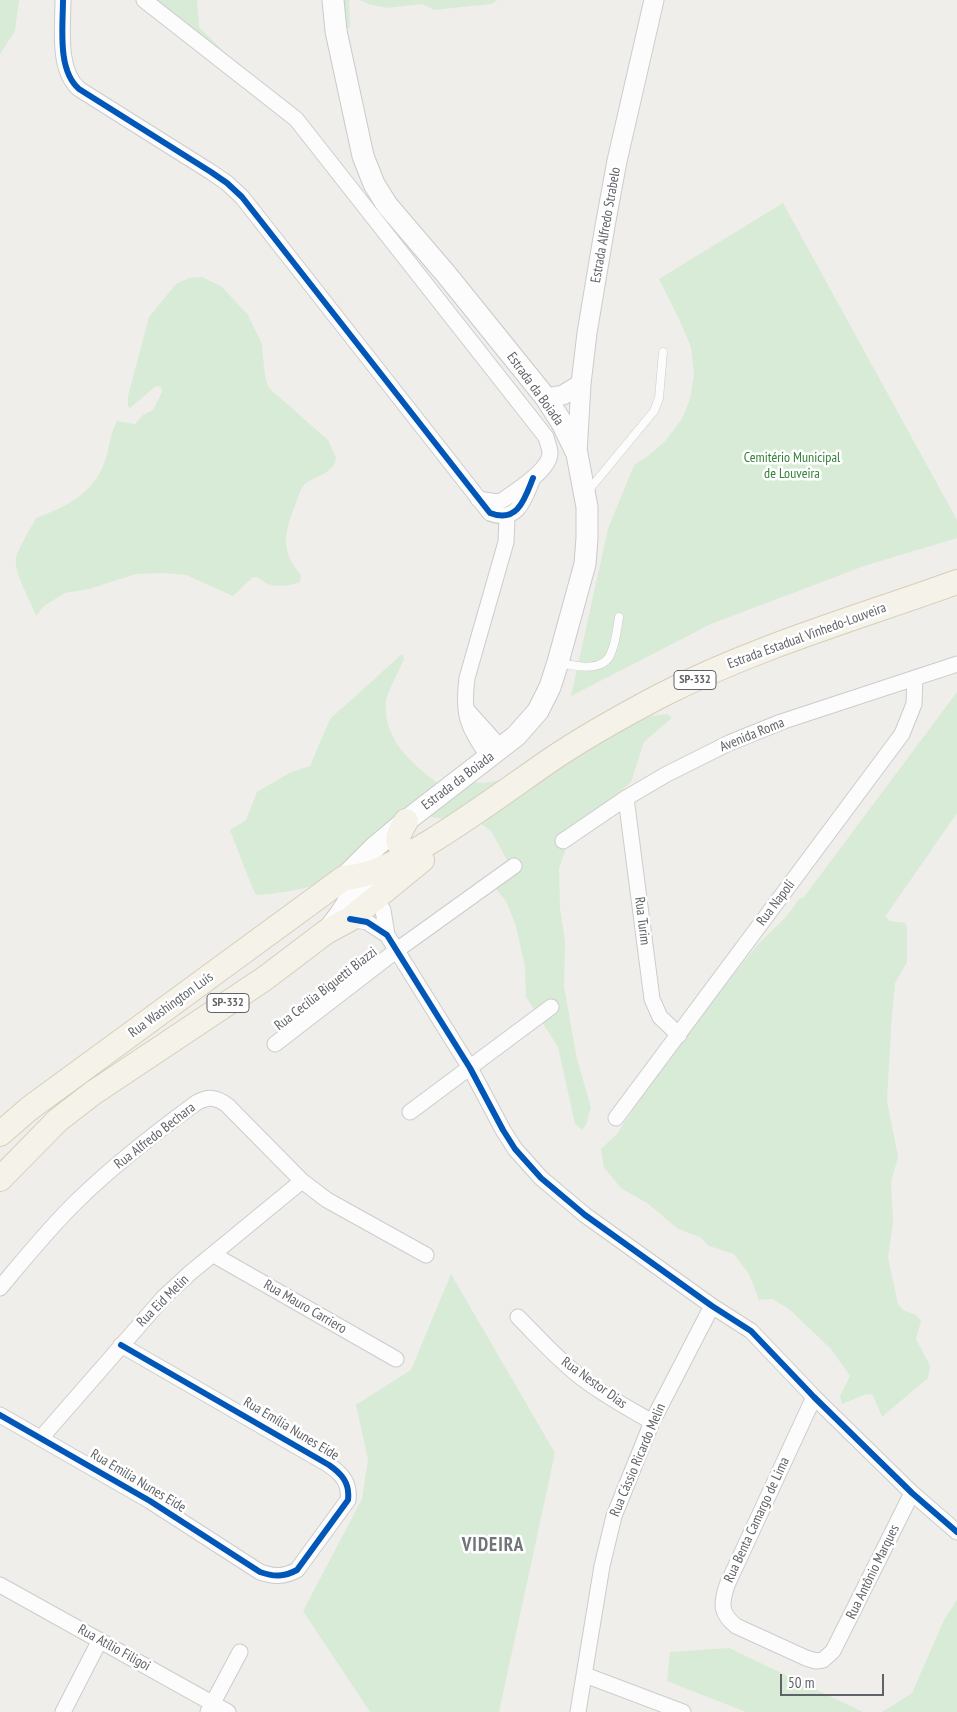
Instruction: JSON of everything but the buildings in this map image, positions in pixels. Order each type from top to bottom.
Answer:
[{"type":"main road","name":"Estrada da Boiada","points":[[333,0],[336,31],[363,156],[374,184],[387,205],[446,274],[546,398],[562,423],[577,454],[587,507],[585,564],[558,662],[550,687],[538,711],[516,736],[406,821],[357,871]]},
{"type":"main road","name":"Estrada Estadual Vinhedo-Louveira","points":[[457,826],[579,742],[662,695],[754,654],[957,582]]},
{"type":"main road","points":[[406,821],[398,840],[400,847],[410,854]]},
{"type":"main road","name":"SP-332","points":[[357,871],[385,869],[457,826]]},
{"type":"main road","name":"SP-332","points":[[0,1179],[58,1120],[93,1093],[264,979],[326,932],[350,919],[422,860],[457,826]]},
{"type":"main road","points":[[326,932],[349,902],[357,871]]},
{"type":"main road","name":"Rua Washington Luís","points":[[0,1134],[30,1108],[357,871]]},
{"type":"main road","points":[[271,933],[291,958]]},
{"type":"street","points":[[63,0],[64,53],[66,68],[72,83],[211,172],[242,197],[490,513],[507,516],[522,505],[533,478]]},
{"type":"street","points":[[144,0],[296,119],[546,437],[550,454],[546,466],[533,478],[504,500],[497,502],[478,499]]},
{"type":"street","name":"Estrada Alfredo Strabelo","points":[[577,454],[581,384],[587,333],[617,161],[654,0]]},
{"type":"street","points":[[546,398],[563,395],[581,384]]},
{"type":"street","points":[[495,753],[465,708],[467,678],[506,542],[507,516]]},
{"type":"street","name":"Avenida Roma","points":[[563,841],[626,798],[667,774],[729,743],[781,722],[957,664]]},
{"type":"street","name":"Rua Napoli","points":[[616,1118],[902,734],[914,704],[915,678]]},
{"type":"street","name":"Rua Turim","points":[[626,798],[652,999],[660,1017],[678,1034]]},
{"type":"street","name":"Rua Cecília Biguetti Biazzi","points":[[275,1044],[396,950],[514,866]]},
{"type":"street","points":[[357,871],[383,910],[387,935],[470,1068],[503,1130],[515,1149],[541,1178],[586,1215],[712,1306],[751,1331],[814,1397],[912,1493],[957,1532]]},
{"type":"street","points":[[350,919],[367,922],[387,935]]},
{"type":"street","points":[[410,1112],[551,1007]]},
{"type":"street","name":"Rua Alfredo Bechara","points":[[0,1288],[48,1231],[105,1174],[153,1135],[204,1099],[211,1098],[218,1099],[227,1105],[302,1181],[328,1200],[426,1255]]},
{"type":"street","name":"Rua Eid Melin","points":[[41,1438],[121,1344],[164,1297],[190,1273],[302,1181]]},
{"type":"street","name":"Rua Mauro Carriero","points":[[214,1255],[396,1359]]},
{"type":"street","name":"Rua Cássio Ricardo Melin","points":[[578,1712],[602,1566],[614,1516],[652,1422],[712,1306]]},
{"type":"street","name":"Rua Nestor Dias","points":[[518,1318],[582,1378],[609,1397],[652,1422]]},
{"type":"street","name":"Rua Emília Nunes Eide","points":[[121,1344],[329,1465],[339,1473],[347,1484],[349,1491],[348,1500],[297,1570],[288,1575],[279,1576],[270,1576],[260,1572]]},
{"type":"street","name":"Rua Benta Camargo de Lima","points":[[814,1397],[726,1585],[722,1606],[728,1619],[736,1626],[806,1658],[816,1661],[823,1660],[833,1651]]},
{"type":"street","name":"Rua Emilia Nunes Eide","points":[[0,1415],[150,1501],[260,1572]]},
{"type":"street","name":"Rua Antônio Marques","points":[[833,1651],[912,1493]]},
{"type":"street","name":"Rua Atílio Filigoi","points":[[0,1585],[100,1640],[211,1708],[228,1712]]},
{"type":"street","points":[[63,1712],[100,1640]]},
{"type":"street","points":[[211,1708],[240,1652]]},
{"type":"street","points":[[585,1675],[683,1712]]},
{"type":"lane","points":[[585,495],[654,411],[659,398],[663,352]]},
{"type":"lane","points":[[558,662],[595,666],[604,662],[611,655],[619,617]]},
{"type":"green space","points":[[0,0],[19,0],[15,31],[0,54]]},
{"type":"green space","points":[[136,0],[197,0],[199,27],[231,59],[220,55]]},
{"type":"green space","points":[[337,0],[349,0],[350,28],[344,27]]},
{"type":"green space","points":[[360,0],[498,0],[491,4],[434,10],[422,4],[387,8]]},
{"type":"green space","name":"Cemitério Municipal de Louveira","points":[[783,203],[957,520],[957,538],[864,566],[711,624],[571,696],[608,529],[634,465],[665,441],[682,419],[690,399],[694,375],[691,347],[659,279]]},
{"type":"green space","points":[[202,277],[221,286],[248,315],[262,344],[265,377],[269,388],[328,440],[336,458],[333,466],[328,471],[308,482],[302,488],[288,525],[287,550],[294,566],[301,575],[300,582],[276,586],[253,577],[233,596],[186,575],[163,573],[136,574],[89,589],[65,593],[44,606],[36,616],[17,570],[16,557],[20,548],[36,518],[71,502],[97,478],[103,467],[117,421],[135,424],[143,415],[153,410],[162,392],[161,387],[156,386],[130,408],[128,406],[128,396],[149,317],[176,284],[189,278]]},
{"type":"green space","points":[[402,654],[404,659],[386,702],[386,716],[389,728],[401,750],[439,784],[460,781],[483,783],[507,779],[588,732],[651,716],[668,714],[672,718],[644,742],[631,782],[580,828],[566,848],[559,869],[560,908],[565,941],[564,987],[577,1059],[591,1107],[586,1125],[582,1130],[575,1124],[558,1047],[526,997],[525,967],[516,926],[506,901],[496,889],[508,869],[506,858],[491,831],[477,821],[450,820],[407,813],[354,860],[320,883],[306,888],[256,895],[230,830],[246,820],[257,792],[291,772],[310,766],[330,719]]},
{"type":"green space","points":[[957,692],[957,813],[885,917],[890,921],[905,923],[907,927],[907,962],[895,983],[891,1027],[887,1101],[898,1157],[891,1182],[893,1222],[888,1258],[898,1304],[903,1310],[916,1315],[921,1321],[916,1339],[930,1366],[928,1378],[882,1417],[873,1395],[866,1394],[842,1404],[840,1396],[850,1376],[831,1349],[789,1309],[772,1299],[759,1300],[749,1274],[734,1254],[709,1246],[700,1237],[678,1229],[647,1203],[621,1188],[604,1168],[601,1149],[617,1134],[667,1058],[758,944],[786,917],[799,899],[804,897]]},
{"type":"green space","points":[[451,1274],[555,1453],[499,1712],[370,1712],[303,1611],[362,1499],[368,1459],[356,1405],[411,1370]]},
{"type":"green space","points":[[957,1600],[957,1712],[882,1712],[912,1693],[944,1620]]},
{"type":"green space","points":[[729,1648],[863,1712],[746,1712],[667,1681],[670,1652]]},
{"type":"cycle path","points":[[63,0],[62,35],[64,60],[72,81],[79,89],[211,172],[242,197],[490,513],[507,515],[514,512],[523,501],[533,478]]},
{"type":"cycle path","points":[[350,919],[367,922],[387,935],[470,1068],[515,1149],[541,1178],[585,1215],[712,1306],[751,1331],[814,1397],[912,1493],[957,1532]]},
{"type":"cycle path","points":[[0,1415],[150,1501],[260,1572],[279,1575],[297,1570],[348,1500],[348,1489],[338,1472],[121,1345]]},
{"type":"district","name":"VIDEIRA","points":[[493,1546]]}]
